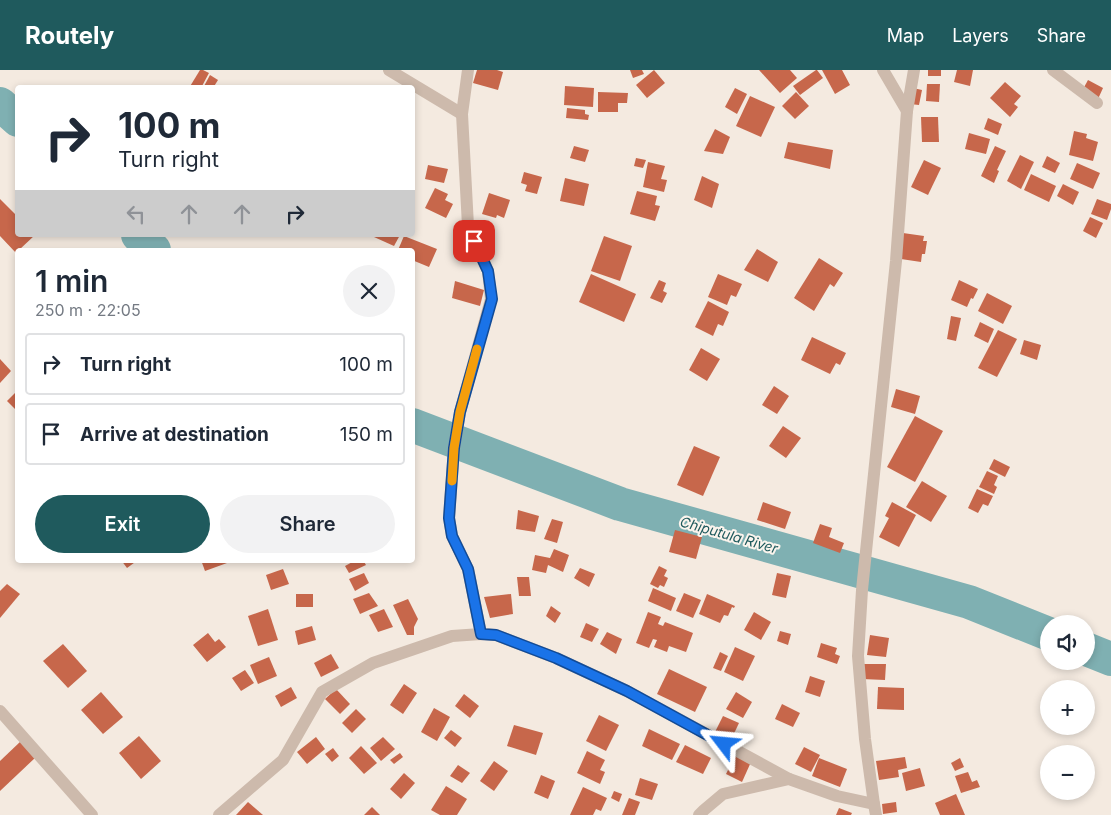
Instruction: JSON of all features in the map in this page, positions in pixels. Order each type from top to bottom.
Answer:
[{"type":"street","points":[[389,70],[414,85]]},
{"type":"street","points":[[468,70],[462,114],[468,226],[488,271],[492,299],[460,412],[454,448],[449,518],[452,536],[468,569],[481,634]]},
{"type":"street","points":[[883,70],[907,111]]},
{"type":"street","points":[[219,815],[284,760],[322,692],[373,662],[452,636],[481,634],[496,635],[556,658],[627,691],[789,779],[875,810],[865,739],[858,656],[862,590],[896,261],[907,111],[914,70]]},
{"type":"street","points":[[1053,70],[1097,103]]},
{"type":"street","points":[[415,86],[462,114]]},
{"type":"street","points":[[0,711],[92,815]]},
{"type":"street","points":[[699,815],[723,794],[789,779]]},
{"type":"building","points":[[200,70],[209,73],[203,85],[191,85]]},
{"type":"building","points":[[477,70],[497,70],[503,72],[498,90],[473,83]]},
{"type":"building","points":[[630,70],[642,70],[644,74],[633,78]]},
{"type":"building","points":[[654,70],[665,83],[647,98],[636,85]]},
{"type":"building","points":[[759,70],[790,70],[797,78],[780,93]]},
{"type":"building","points":[[816,70],[823,78],[800,95],[793,86]]},
{"type":"building","points":[[822,70],[842,70],[850,85],[835,94]]},
{"type":"building","points":[[928,70],[941,70],[941,76],[928,76]]},
{"type":"building","points":[[957,70],[973,70],[970,86],[954,82]]},
{"type":"building","points":[[210,75],[218,80],[215,85],[205,85]]},
{"type":"building","points":[[1088,80],[1103,88],[1098,99],[1082,91]]},
{"type":"building","points":[[1005,82],[1021,96],[1014,104],[1018,107],[1010,117],[990,98]]},
{"type":"building","points":[[927,84],[940,84],[939,102],[926,101]]},
{"type":"building","points":[[565,86],[594,88],[593,107],[564,105]]},
{"type":"building","points":[[735,88],[747,94],[737,114],[725,107]]},
{"type":"building","points":[[913,88],[922,90],[919,105],[910,104]]},
{"type":"building","points":[[598,92],[628,93],[627,103],[618,103],[618,112],[598,112]]},
{"type":"building","points":[[796,92],[809,106],[795,119],[782,106]]},
{"type":"building","points":[[750,96],[775,107],[761,137],[736,126]]},
{"type":"building","points":[[567,108],[585,110],[585,114],[589,115],[588,120],[566,118]]},
{"type":"building","points":[[921,117],[938,117],[939,142],[922,142]]},
{"type":"building","points":[[988,118],[1002,124],[998,135],[984,129]]},
{"type":"building","points":[[715,129],[730,137],[723,154],[704,151]]},
{"type":"building","points":[[1074,131],[1087,134],[1086,138],[1098,142],[1093,161],[1069,155]]},
{"type":"building","points":[[969,133],[990,139],[986,154],[965,149]]},
{"type":"building","points":[[788,142],[833,150],[830,169],[784,158]]},
{"type":"building","points":[[574,146],[589,150],[585,162],[570,158]]},
{"type":"building","points":[[995,146],[1006,151],[997,170],[999,171],[994,183],[981,176]]},
{"type":"building","points":[[1020,155],[1034,162],[1021,189],[1007,181]]},
{"type":"building","points":[[1047,156],[1060,163],[1055,173],[1042,167]]},
{"type":"building","points":[[636,158],[646,160],[643,168],[634,166]]},
{"type":"building","points":[[924,160],[941,168],[928,195],[911,187]]},
{"type":"building","points":[[648,162],[665,166],[661,179],[667,180],[664,192],[643,187]]},
{"type":"building","points":[[1077,163],[1100,173],[1093,189],[1070,179]]},
{"type":"building","points":[[428,165],[448,169],[444,183],[425,179]]},
{"type":"building","points":[[524,172],[542,177],[537,194],[525,191],[527,185],[521,183]]},
{"type":"building","points":[[1031,174],[1056,186],[1049,202],[1024,190]]},
{"type":"building","points":[[702,176],[719,184],[712,208],[694,200]]},
{"type":"building","points":[[565,178],[589,184],[584,206],[560,201]]},
{"type":"building","points":[[1063,184],[1079,192],[1073,205],[1057,196]]},
{"type":"building","points":[[435,188],[448,194],[445,200],[453,204],[446,218],[425,208]]},
{"type":"building","points":[[637,191],[657,196],[655,205],[660,206],[655,221],[630,214]]},
{"type":"building","points":[[489,193],[510,200],[504,218],[497,215],[496,218],[482,214]]},
{"type":"building","points":[[0,199],[15,214],[15,237],[33,237],[21,248],[15,248],[15,252],[0,236]]},
{"type":"building","points":[[1097,199],[1111,204],[1107,220],[1091,214]]},
{"type":"building","points":[[1090,217],[1103,223],[1096,238],[1083,231]]},
{"type":"building","points":[[903,233],[924,236],[923,241],[927,241],[925,254],[922,254],[921,262],[901,259]]},
{"type":"building","points":[[604,236],[632,246],[620,281],[591,271]]},
{"type":"building","points":[[374,237],[399,237],[394,246]]},
{"type":"building","points":[[404,237],[407,237],[437,249],[429,267],[415,261],[415,248],[399,248]]},
{"type":"building","points":[[757,249],[778,262],[768,282],[744,270]]},
{"type":"building","points":[[819,258],[843,273],[834,287],[830,284],[814,311],[794,298]]},
{"type":"building","points":[[591,274],[636,294],[624,322],[579,302]]},
{"type":"building","points":[[718,274],[742,284],[736,297],[731,295],[727,305],[708,297]]},
{"type":"building","points":[[659,280],[666,283],[663,291],[667,293],[662,303],[650,298]]},
{"type":"building","points":[[959,280],[978,289],[967,307],[951,300]]},
{"type":"building","points":[[455,281],[484,290],[480,306],[452,298]]},
{"type":"building","points":[[987,293],[1012,306],[1003,324],[978,311]]},
{"type":"building","points":[[708,301],[729,312],[723,326],[718,324],[713,336],[695,327]]},
{"type":"building","points":[[951,316],[961,318],[956,341],[947,339]]},
{"type":"building","points":[[980,322],[994,329],[988,343],[974,336]]},
{"type":"building","points":[[998,330],[1017,339],[997,377],[978,368]]},
{"type":"building","points":[[812,337],[846,353],[840,365],[836,363],[830,374],[801,360]]},
{"type":"building","points":[[1024,340],[1041,345],[1037,360],[1020,354]]},
{"type":"building","points":[[701,348],[720,359],[707,381],[689,370]]},
{"type":"building","points":[[0,359],[11,371],[0,383]]},
{"type":"building","points":[[774,386],[789,396],[777,414],[762,405]]},
{"type":"building","points":[[896,389],[920,396],[915,414],[891,407]]},
{"type":"building","points":[[15,393],[15,409],[7,401]]},
{"type":"building","points":[[915,416],[943,431],[915,482],[887,467]]},
{"type":"building","points":[[783,426],[801,438],[786,458],[769,446]]},
{"type":"building","points":[[694,446],[720,457],[703,496],[677,485]]},
{"type":"building","points":[[994,459],[1010,467],[1005,477],[989,469]]},
{"type":"building","points":[[987,471],[998,476],[994,485],[997,487],[994,494],[979,487]]},
{"type":"building","points":[[922,481],[947,496],[931,522],[906,507]]},
{"type":"building","points":[[977,489],[993,496],[988,506],[983,504],[978,513],[968,508]]},
{"type":"building","points":[[763,502],[791,512],[785,529],[757,520]]},
{"type":"building","points":[[892,502],[916,515],[899,547],[879,537],[889,518],[885,516]]},
{"type":"building","points":[[518,510],[539,516],[535,532],[516,529]]},
{"type":"building","points":[[552,519],[563,522],[557,543],[544,539]]},
{"type":"building","points":[[820,524],[832,528],[829,537],[844,543],[840,553],[813,543]]},
{"type":"building","points":[[675,530],[702,537],[696,559],[669,552]]},
{"type":"building","points":[[554,549],[569,555],[563,572],[548,565],[546,573],[532,570],[535,555],[550,558]]},
{"type":"building","points":[[123,563],[134,563],[127,568]]},
{"type":"building","points":[[202,563],[227,563],[205,571]]},
{"type":"building","points":[[350,563],[365,563],[366,565],[349,573],[345,566]]},
{"type":"building","points":[[659,566],[667,570],[664,576],[668,578],[664,587],[660,585],[658,588],[650,584]]},
{"type":"building","points":[[580,568],[595,574],[589,587],[574,578]]},
{"type":"building","points":[[283,569],[289,584],[271,590],[266,575]]},
{"type":"building","points":[[364,573],[369,583],[355,591],[349,579]]},
{"type":"building","points":[[777,573],[791,576],[786,598],[772,595]]},
{"type":"building","points":[[517,577],[529,577],[531,596],[519,596]]},
{"type":"building","points":[[7,584],[20,594],[0,618],[0,591]]},
{"type":"building","points":[[653,588],[676,598],[671,611],[648,601]]},
{"type":"building","points":[[369,593],[378,606],[360,614],[353,599]]},
{"type":"building","points":[[684,593],[701,600],[693,618],[676,611]]},
{"type":"building","points":[[296,594],[313,594],[313,607],[296,607]]},
{"type":"building","points":[[511,594],[513,614],[490,618],[484,597]]},
{"type":"building","points":[[707,594],[735,606],[734,608],[732,607],[728,616],[724,615],[720,623],[699,614]]},
{"type":"building","points":[[408,599],[418,619],[414,627],[414,635],[407,635],[393,605]]},
{"type":"building","points":[[551,606],[561,613],[555,623],[546,616]]},
{"type":"building","points":[[268,609],[278,640],[258,646],[248,616]]},
{"type":"building","points":[[384,609],[393,627],[378,632],[369,615]]},
{"type":"building","points":[[648,612],[661,617],[658,624],[663,626],[665,622],[693,633],[686,652],[669,646],[667,652],[654,647],[657,640],[653,639],[649,648],[636,643]]},
{"type":"building","points":[[754,612],[771,622],[761,640],[744,630]]},
{"type":"building","points":[[586,623],[599,629],[592,642],[580,637]]},
{"type":"building","points":[[312,626],[316,640],[298,645],[295,631]]},
{"type":"building","points":[[780,631],[791,634],[788,645],[777,641]]},
{"type":"building","points":[[607,632],[622,639],[616,654],[600,644]]},
{"type":"building","points":[[208,633],[215,642],[219,639],[226,647],[207,662],[193,645]]},
{"type":"building","points":[[870,635],[889,638],[886,657],[867,655]]},
{"type":"building","points":[[821,643],[837,648],[835,654],[840,656],[837,664],[817,657]]},
{"type":"building","points":[[63,644],[87,671],[68,688],[43,661]]},
{"type":"building","points":[[735,647],[755,656],[743,681],[724,672]]},
{"type":"building","points":[[720,652],[728,656],[721,671],[713,668]]},
{"type":"building","points":[[331,654],[339,668],[321,677],[314,663]]},
{"type":"building","points":[[269,657],[277,676],[258,684],[250,665]]},
{"type":"building","points":[[863,664],[886,664],[885,680],[862,679]]},
{"type":"building","points":[[669,669],[707,687],[695,712],[657,694]]},
{"type":"building","points":[[245,670],[254,683],[241,691],[232,678]]},
{"type":"building","points":[[810,676],[825,681],[820,697],[805,692]]},
{"type":"building","points":[[404,684],[417,693],[403,714],[390,705]]},
{"type":"building","points":[[291,687],[297,698],[281,707],[275,696]]},
{"type":"building","points":[[878,687],[904,688],[904,710],[877,709]]},
{"type":"building","points":[[336,689],[350,704],[340,714],[325,699]]},
{"type":"building","points":[[101,692],[123,717],[103,734],[81,710]]},
{"type":"building","points":[[736,692],[752,702],[743,718],[726,709]]},
{"type":"building","points":[[464,694],[479,706],[470,718],[455,706]]},
{"type":"building","points":[[782,704],[800,713],[793,727],[775,719]]},
{"type":"building","points":[[434,708],[450,717],[437,741],[421,732]]},
{"type":"building","points":[[356,709],[366,719],[352,733],[342,723]]},
{"type":"building","points":[[599,715],[619,725],[606,751],[586,741]]},
{"type":"building","points":[[723,716],[739,723],[731,740],[715,732]]},
{"type":"building","points":[[514,725],[543,733],[536,755],[507,746]]},
{"type":"building","points":[[649,729],[680,744],[672,760],[642,746]]},
{"type":"building","points":[[451,730],[462,738],[455,747],[444,738]]},
{"type":"building","points":[[139,736],[161,761],[141,779],[119,753]]},
{"type":"building","points":[[316,737],[325,749],[307,764],[297,752]]},
{"type":"building","points":[[383,737],[395,749],[381,761],[370,748]]},
{"type":"building","points":[[21,741],[36,757],[0,791],[0,761]]},
{"type":"building","points":[[685,745],[711,758],[703,774],[676,762]]},
{"type":"building","points":[[361,746],[377,763],[364,774],[349,758]]},
{"type":"building","points":[[804,747],[820,755],[811,772],[795,764]]},
{"type":"building","points":[[333,748],[339,756],[332,762],[325,754]]},
{"type":"building","points":[[587,751],[605,760],[600,770],[605,772],[600,784],[577,773]]},
{"type":"building","points":[[400,753],[403,757],[394,764],[390,760]]},
{"type":"building","points":[[736,754],[751,762],[742,782],[726,774]]},
{"type":"building","points":[[905,757],[907,768],[898,770],[899,777],[879,780],[876,761]]},
{"type":"building","points":[[819,758],[847,769],[840,787],[812,776]]},
{"type":"building","points":[[960,758],[964,767],[955,771],[951,763]]},
{"type":"building","points":[[494,761],[508,771],[494,791],[480,781]]},
{"type":"building","points":[[458,765],[470,773],[462,783],[450,776]]},
{"type":"building","points":[[920,768],[925,786],[906,791],[902,773]]},
{"type":"building","points":[[968,772],[972,782],[977,780],[980,787],[961,793],[955,776]]},
{"type":"building","points":[[404,773],[415,783],[401,799],[390,789]]},
{"type":"building","points":[[541,775],[555,781],[548,799],[534,793]]},
{"type":"building","points":[[640,778],[658,784],[652,800],[635,795]]},
{"type":"building","points":[[446,786],[467,799],[457,815],[440,815],[431,810]]},
{"type":"building","points":[[583,787],[607,798],[601,811],[596,809],[593,815],[570,815]]},
{"type":"building","points":[[614,791],[622,794],[619,802],[611,798]]},
{"type":"building","points":[[956,794],[965,815],[940,815],[935,803]]},
{"type":"building","points":[[629,798],[640,802],[635,815],[622,815]]},
{"type":"building","points":[[248,802],[263,815],[236,815]]},
{"type":"building","points":[[896,802],[897,812],[883,814],[882,804]]},
{"type":"building","points":[[372,807],[380,815],[364,815]]},
{"type":"building","points":[[839,808],[852,813],[851,815],[836,815]]},
{"type":"waterway","name":"Chiputula River","points":[[0,104],[15,117]]},
{"type":"waterway","name":"Chiputula River","points":[[140,237],[152,248]]},
{"type":"waterway","name":"Chiputula River","points":[[415,426],[620,504],[969,602],[1040,630]]},
{"type":"waterway","name":"Chiputula River","points":[[1095,653],[1111,659]]},
{"type":"slow traffic","points":[[452,481],[454,448],[460,412],[477,349]]},
{"type":"route","points":[[474,241],[488,271],[492,299],[460,412],[454,448],[449,518],[452,536],[468,569],[481,634],[496,635],[556,658],[627,691],[724,744]]}]
